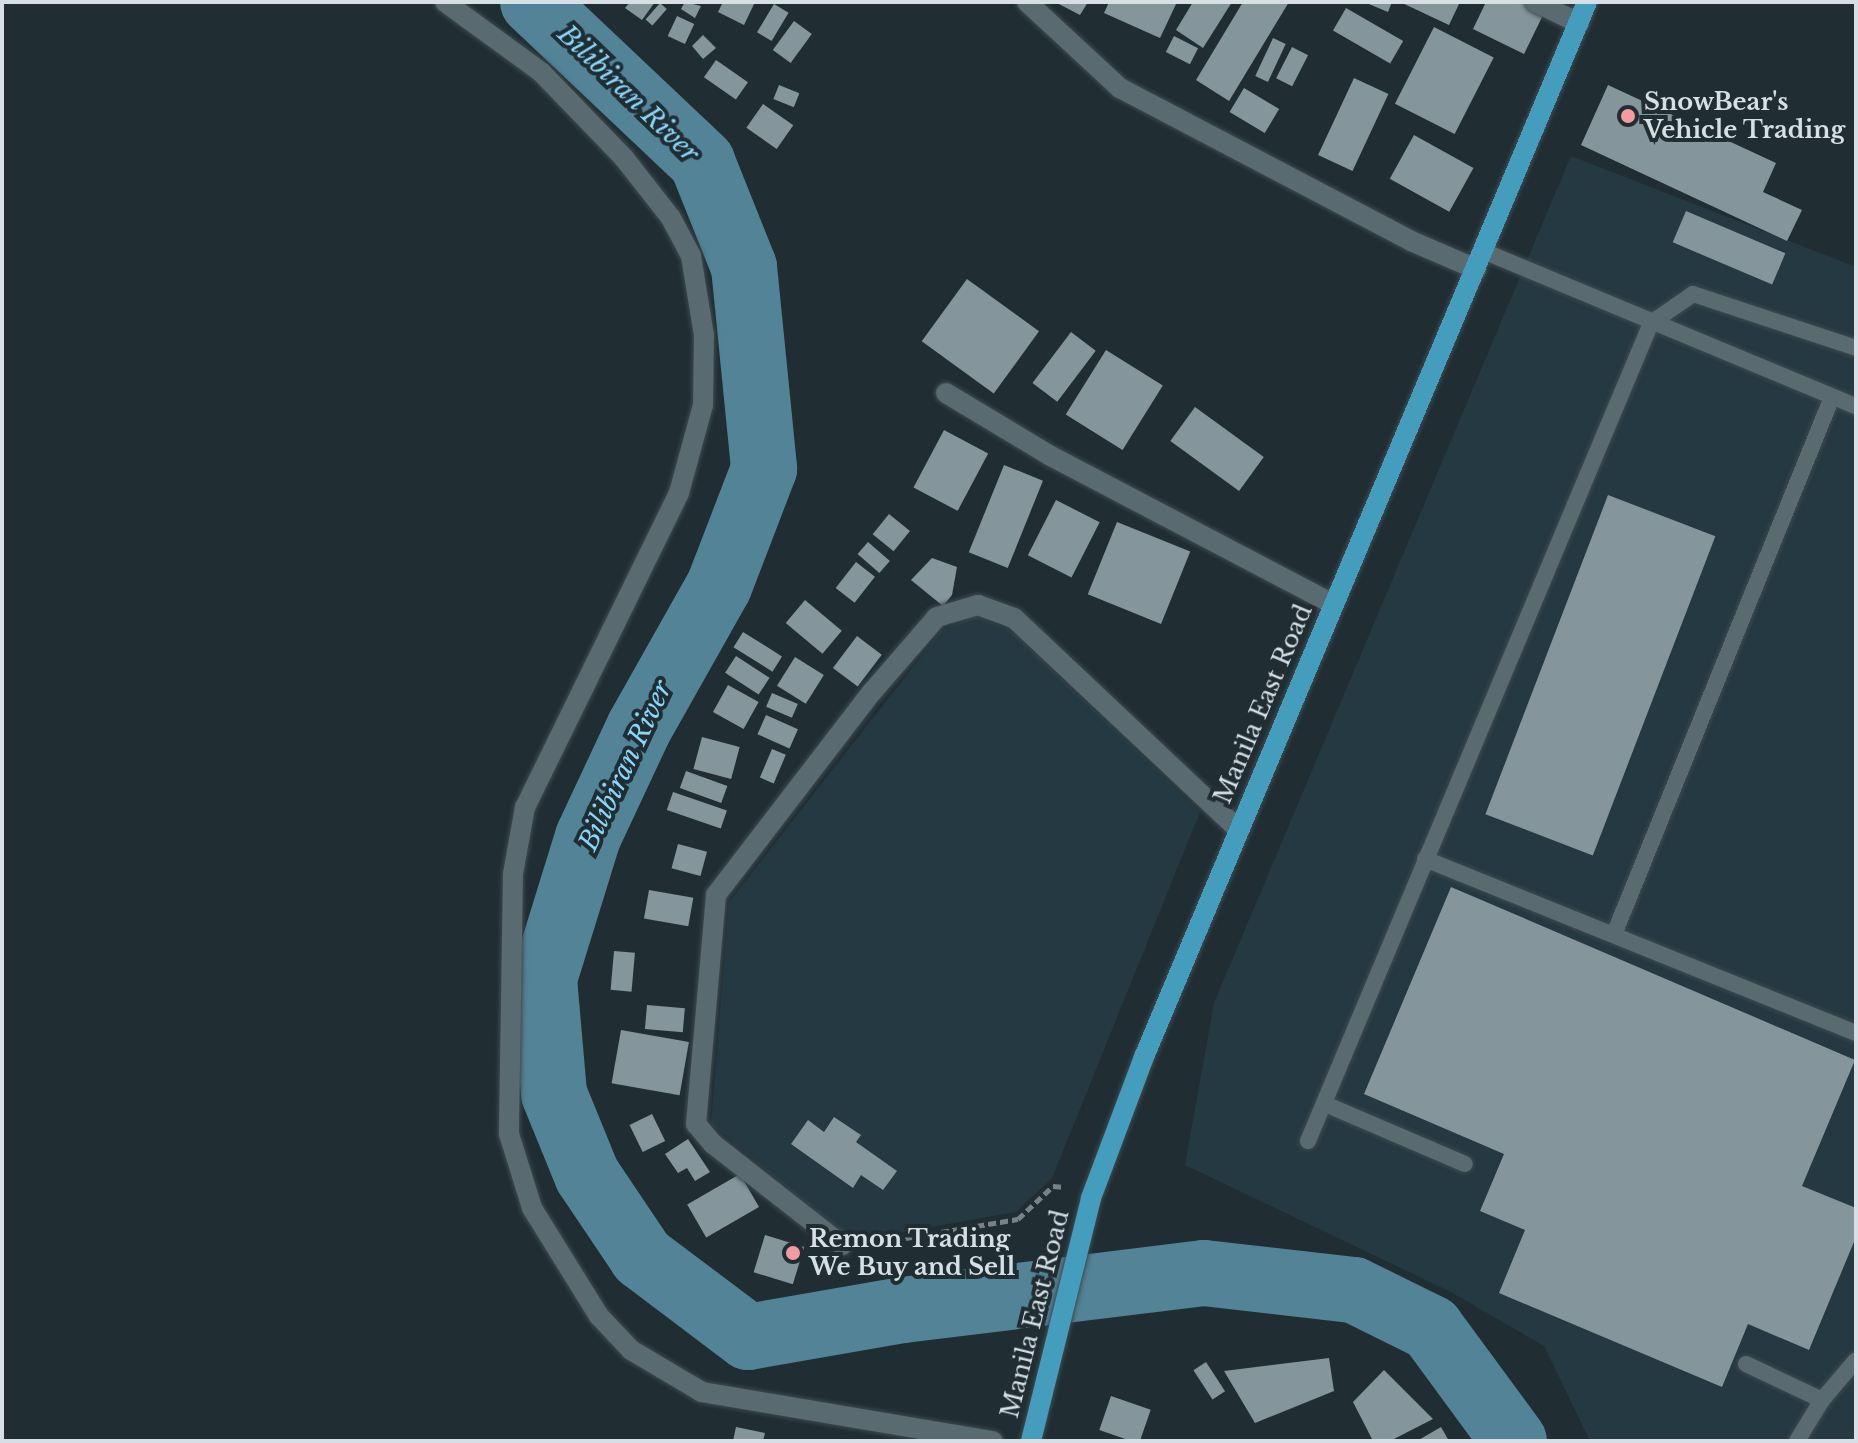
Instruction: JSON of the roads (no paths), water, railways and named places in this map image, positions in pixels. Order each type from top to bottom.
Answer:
[{"type":"main road","name":"Manila East Road","points":[[1033,1433],[1092,1194],[1239,830],[1587,2]]},
{"type":"street","points":[[445,2],[541,72],[624,158],[671,218],[691,256],[704,335],[703,405],[679,493],[525,807],[513,874],[509,1134],[532,1208],[609,1327],[631,1350],[702,1392],[993,1441]]},
{"type":"street","points":[[1027,2],[1120,88],[1480,260]]},
{"type":"street","points":[[1535,2],[1579,23]]},
{"type":"street","points":[[946,393],[1049,455],[1333,604]]},
{"type":"street","points":[[842,1245],[713,1144],[696,1124],[716,895],[937,617],[978,605],[1014,618],[1239,830]]},
{"type":"lane","points":[[1480,260],[1651,323],[1856,406]]},
{"type":"lane","points":[[1308,1141],[1651,323],[1693,294],[1856,348]]},
{"type":"lane","points":[[1615,932],[1832,397]]},
{"type":"lane","points":[[1425,859],[1615,932],[1856,1033]]},
{"type":"lane","points":[[1325,1104],[1465,1164]]},
{"type":"lane","points":[[1797,1441],[1822,1400],[1856,1360]]},
{"type":"lane","points":[[1746,1364],[1822,1400]]},
{"type":"waterway","name":"Bilibiran River","points":[[533,2],[702,162],[744,267],[764,469],[719,586],[639,728],[588,837],[544,979],[554,1094],[587,1175],[642,1257],[748,1337],[903,1310],[1204,1273],[1354,1290],[1431,1328],[1514,1441]]},
{"type":"place","name":"SnowBear's Vehicle Trading","points":[[1628,116]]},
{"type":"place","name":"Remon Trading We Buy and Sell","points":[[793,1253]]}]
